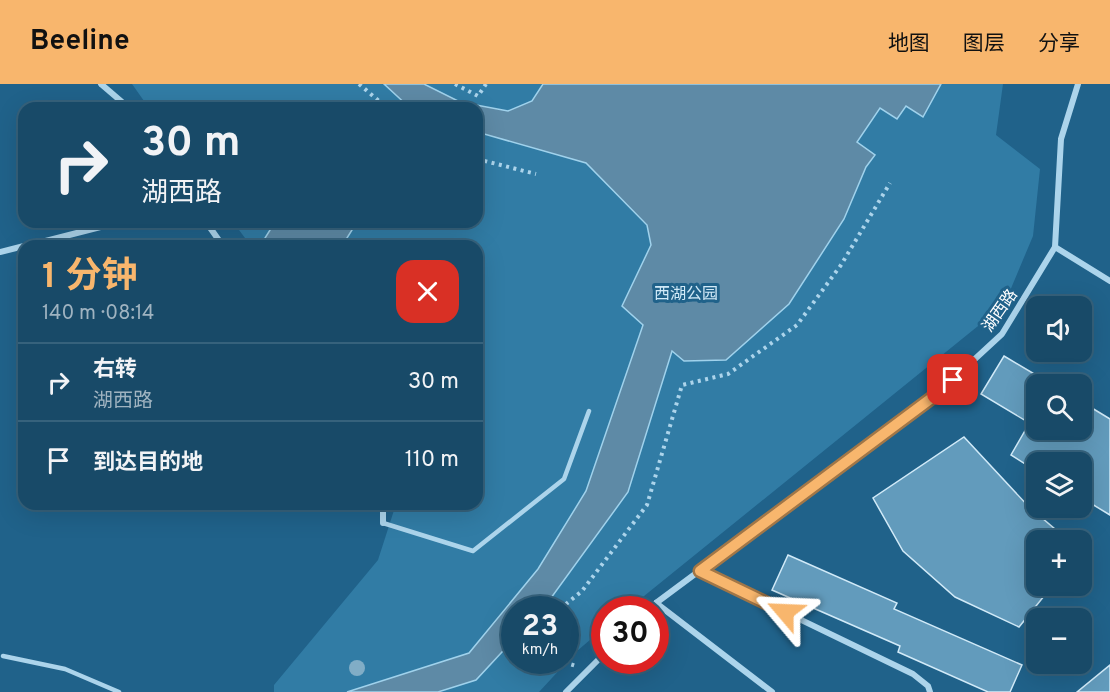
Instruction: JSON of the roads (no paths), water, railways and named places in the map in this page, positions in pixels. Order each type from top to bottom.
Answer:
[{"type":"street","points":[[101,84],[122,102]]},
{"type":"street","name":"湖西路","points":[[666,596],[937,394],[1002,334],[1055,248],[1061,139],[1078,84]]},
{"type":"street","points":[[49,240],[96,228]]},
{"type":"street","points":[[0,252],[18,248]]},
{"type":"street","points":[[1055,248],[1110,281]]},
{"type":"street","points":[[382,510],[383,523]]},
{"type":"street","points":[[700,571],[913,674],[928,686],[930,692]]},
{"type":"street","points":[[669,613],[772,692]]},
{"type":"street","points":[[566,692],[591,667]]},
{"type":"lane","points":[[383,523],[473,551],[564,479],[589,411]]},
{"type":"lane","points":[[3,656],[65,669],[119,692]]},
{"type":"park label","name":"西湖公园","points":[[686,293]]}]
